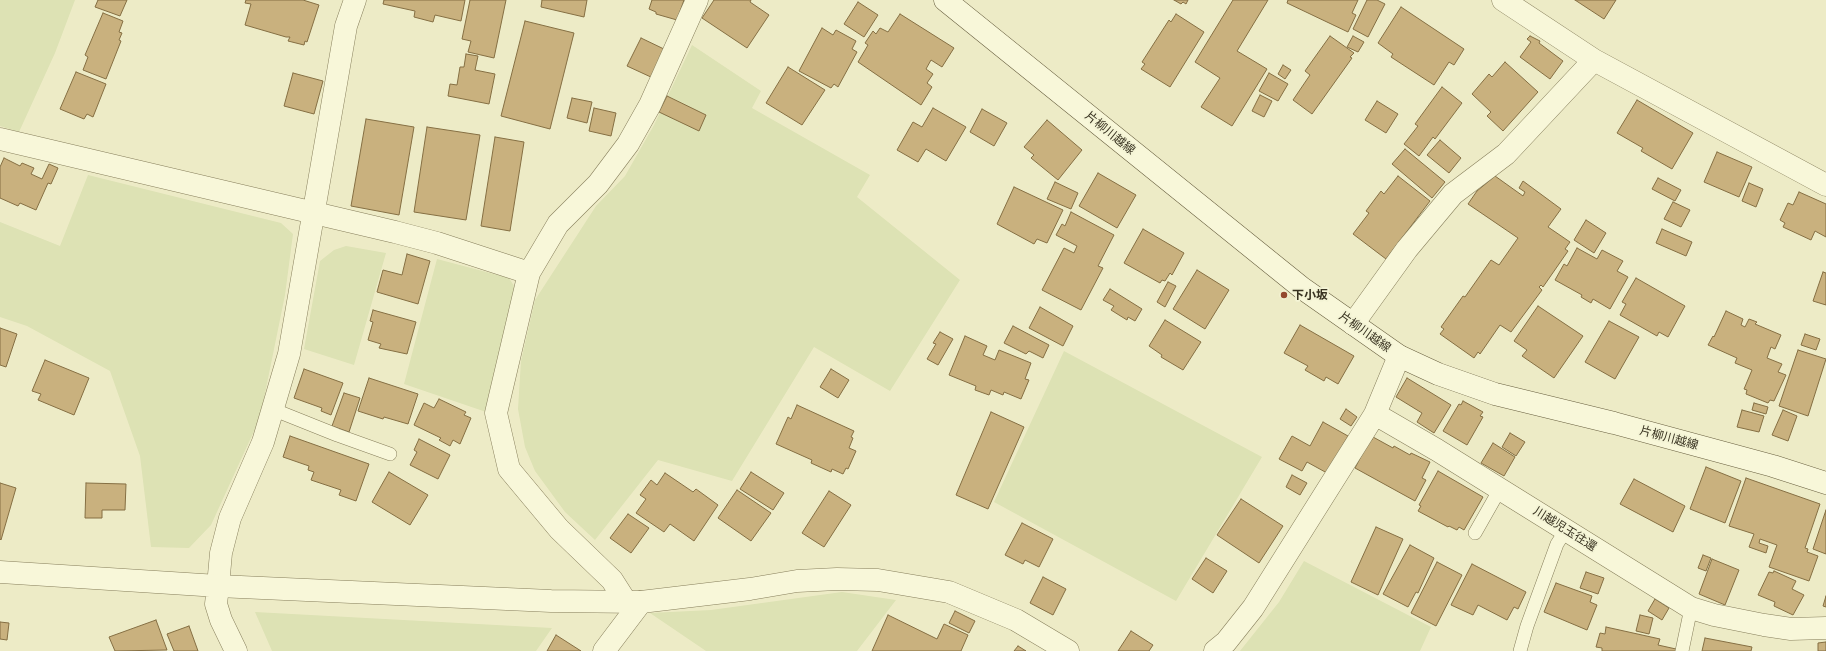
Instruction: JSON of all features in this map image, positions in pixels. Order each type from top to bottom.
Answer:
[{"type":"street","points":[[236,651],[221,620],[216,604],[221,553],[230,518],[263,442],[289,354],[346,26],[356,0]]},
{"type":"street","points":[[633,602],[559,530],[508,469],[496,413],[529,274],[558,224],[598,184],[628,144],[650,106],[697,0]]},
{"type":"street","name":"片柳川越線","points":[[945,0],[1302,288],[1399,356],[1438,374],[1495,394],[1622,425],[1773,466],[1826,484]]},
{"type":"street","points":[[1503,0],[1594,60],[1826,185]]},
{"type":"street","points":[[1353,324],[1407,249],[1454,194],[1506,154],[1594,60]]},
{"type":"street","points":[[0,139],[313,212],[437,243],[529,274]]},
{"type":"street","points":[[1215,651],[1226,642],[1253,608],[1375,414],[1399,356]]},
{"type":"street","name":"川越児玉往還","points":[[1375,414],[1500,489],[1691,608],[1714,615],[1764,625],[1791,629],[1826,628]]},
{"type":"street","points":[[0,572],[218,586],[551,601],[633,602],[750,589],[797,581],[837,579],[878,580],[949,592],[1016,620],[1068,651]]},
{"type":"street","points":[[604,651],[633,602]]},
{"type":"lane","points":[[272,409],[390,454]]},
{"type":"lane","points":[[1475,533],[1500,489]]},
{"type":"lane","points":[[1520,651],[1527,626],[1557,544],[1566,530]]},
{"type":"lane","points":[[1682,651],[1691,608]]},
{"type":"green space","points":[[0,0],[75,0],[55,53],[19,132],[0,126]]},
{"type":"green space","points":[[692,45],[761,91],[752,108],[870,175],[857,197],[960,280],[890,391],[814,347],[732,481],[658,460],[595,540],[565,512],[535,471],[525,447],[518,409],[521,361],[535,300],[596,206],[625,176],[654,125]]},
{"type":"green space","points":[[88,175],[281,223],[293,234],[285,295],[260,418],[211,525],[189,548],[151,547],[140,456],[110,371],[27,326],[0,317],[0,222],[60,246]]},
{"type":"green space","points":[[346,246],[386,253],[354,365],[304,349],[320,261],[334,250]]},
{"type":"green space","points":[[437,259],[509,278],[519,294],[492,414],[404,384]]},
{"type":"green space","points":[[1064,351],[1262,457],[1176,601],[994,502]]},
{"type":"green space","points":[[1304,561],[1431,627],[1420,651],[1240,651],[1279,602]]},
{"type":"green space","points":[[842,592],[896,600],[857,651],[706,651],[650,613],[711,610]]},
{"type":"green space","points":[[255,612],[552,628],[536,651],[272,651]]},
{"type":"building","points":[[98,0],[127,0],[120,16],[95,7]]},
{"type":"building","points":[[246,0],[303,0],[319,5],[307,42],[305,41],[304,45],[288,41],[290,37],[245,25],[251,4],[245,3]]},
{"type":"building","points":[[384,0],[465,0],[461,21],[435,15],[433,22],[414,17],[415,11],[383,4]]},
{"type":"building","points":[[470,0],[506,0],[494,58],[468,52],[471,41],[462,39]]},
{"type":"building","points":[[542,0],[587,0],[584,17],[541,7]]},
{"type":"building","points":[[652,0],[684,0],[677,20],[656,14],[656,12],[649,9]]},
{"type":"building","points":[[714,0],[751,0],[750,2],[769,15],[747,48],[702,18]]},
{"type":"building","points":[[1174,0],[1188,0],[1186,4],[1183,2],[1181,4]]},
{"type":"building","points":[[1233,0],[1268,0],[1237,51],[1267,69],[1232,126],[1201,107],[1220,78],[1195,62]]},
{"type":"building","points":[[1288,0],[1358,0],[1352,13],[1356,15],[1348,32],[1287,3]]},
{"type":"building","points":[[1367,0],[1377,0],[1385,4],[1368,37],[1353,29]]},
{"type":"building","points":[[1575,0],[1616,0],[1604,19]]},
{"type":"building","points":[[858,2],[878,15],[864,37],[844,24]]},
{"type":"building","points":[[1401,7],[1464,49],[1454,65],[1449,62],[1434,85],[1391,57],[1393,54],[1378,43]]},
{"type":"building","points":[[103,13],[123,21],[119,32],[122,33],[119,40],[121,41],[106,79],[83,70],[88,57],[85,55]]},
{"type":"building","points":[[900,14],[954,48],[942,67],[931,60],[926,69],[933,74],[927,83],[932,87],[921,105],[858,62],[868,45],[865,43],[873,31],[876,34],[880,28],[888,32]]},
{"type":"building","points":[[1176,14],[1204,32],[1170,87],[1141,69],[1145,64],[1142,62],[1169,20],[1171,22]]},
{"type":"building","points":[[525,21],[574,33],[550,129],[501,116]]},
{"type":"building","points":[[822,28],[833,35],[836,30],[856,41],[852,49],[857,52],[838,87],[834,84],[831,88],[799,71]]},
{"type":"building","points":[[1330,36],[1354,53],[1312,114],[1293,100],[1310,75],[1305,71]]},
{"type":"building","points":[[1353,36],[1364,42],[1358,52],[1347,47]]},
{"type":"building","points":[[1530,36],[1540,41],[1539,43],[1563,61],[1550,79],[1520,57],[1531,42],[1527,39]]},
{"type":"building","points":[[641,38],[666,50],[653,78],[627,66]]},
{"type":"building","points":[[466,54],[478,56],[475,70],[495,74],[489,104],[448,96],[450,84],[457,85],[460,67],[464,67]]},
{"type":"building","points":[[1505,62],[1538,92],[1503,131],[1487,116],[1491,112],[1472,94],[1489,74],[1492,77]]},
{"type":"building","points":[[1283,65],[1291,70],[1285,79],[1278,74]]},
{"type":"building","points":[[788,67],[825,90],[802,125],[766,103]]},
{"type":"building","points":[[76,72],[106,84],[93,117],[87,114],[84,119],[60,109]]},
{"type":"building","points":[[293,73],[323,81],[314,114],[284,106]]},
{"type":"building","points":[[1269,73],[1288,84],[1278,101],[1259,91]]},
{"type":"building","points":[[1442,87],[1462,103],[1435,139],[1433,137],[1419,156],[1404,144],[1418,126],[1415,124]]},
{"type":"building","points":[[1260,95],[1272,101],[1264,117],[1252,111]]},
{"type":"building","points":[[667,96],[706,115],[699,131],[659,112]]},
{"type":"building","points":[[572,98],[592,102],[587,123],[567,118]]},
{"type":"building","points":[[1637,100],[1693,133],[1672,169],[1641,151],[1643,148],[1617,133]]},
{"type":"building","points":[[1377,101],[1398,114],[1386,133],[1365,120]]},
{"type":"building","points":[[594,108],[616,113],[611,136],[589,131]]},
{"type":"building","points":[[933,108],[966,127],[946,161],[926,149],[918,162],[897,150],[913,122],[922,127]]},
{"type":"building","points":[[982,109],[1007,123],[994,146],[970,132]]},
{"type":"building","points":[[366,119],[414,127],[399,215],[351,206]]},
{"type":"building","points":[[1047,120],[1082,150],[1058,180],[1031,158],[1034,155],[1024,147]]},
{"type":"building","points":[[427,127],[480,135],[466,220],[414,212]]},
{"type":"building","points":[[495,137],[524,142],[510,231],[481,226]]},
{"type":"building","points":[[1440,140],[1461,158],[1449,173],[1427,155]]},
{"type":"building","points":[[1405,149],[1445,182],[1432,198],[1392,164]]},
{"type":"building","points":[[1717,152],[1752,167],[1739,197],[1704,182]]},
{"type":"building","points":[[4,158],[20,166],[22,163],[34,168],[31,174],[42,179],[49,164],[58,168],[51,184],[48,183],[36,210],[20,203],[18,206],[0,198],[0,167]]},
{"type":"building","points":[[1098,173],[1136,195],[1117,228],[1079,206]]},
{"type":"building","points":[[1398,176],[1430,201],[1386,259],[1353,234],[1369,213],[1366,211],[1381,191],[1384,194]]},
{"type":"building","points":[[1495,176],[1523,196],[1525,192],[1519,188],[1523,181],[1561,209],[1548,227],[1570,242],[1565,249],[1568,251],[1543,287],[1541,285],[1539,287],[1542,290],[1511,332],[1500,325],[1480,354],[1478,352],[1474,358],[1440,334],[1444,329],[1441,327],[1463,296],[1465,297],[1491,260],[1499,265],[1518,238],[1468,204],[1477,191]]},
{"type":"building","points":[[1658,178],[1681,190],[1675,201],[1652,189]]},
{"type":"building","points":[[1055,182],[1078,193],[1071,209],[1047,199]]},
{"type":"building","points":[[1749,183],[1763,189],[1756,207],[1742,201]]},
{"type":"building","points":[[1014,187],[1063,210],[1047,243],[1037,239],[1034,244],[997,224]]},
{"type":"building","points":[[1799,192],[1826,204],[1826,237],[1815,231],[1811,240],[1783,227],[1785,223],[1780,220],[1788,203],[1793,205]]},
{"type":"building","points":[[1673,202],[1690,210],[1681,227],[1664,219]]},
{"type":"building","points":[[1071,212],[1114,235],[1098,266],[1103,268],[1081,310],[1042,290],[1064,248],[1074,253],[1077,246],[1056,235],[1062,224],[1065,226]]},
{"type":"building","points":[[1586,220],[1606,233],[1594,253],[1574,240]]},
{"type":"building","points":[[1143,229],[1184,253],[1172,275],[1170,273],[1165,281],[1162,280],[1160,283],[1124,263]]},
{"type":"building","points":[[1662,229],[1692,242],[1686,256],[1656,243]]},
{"type":"building","points":[[1577,248],[1597,259],[1602,250],[1623,261],[1617,271],[1628,277],[1610,309],[1593,299],[1591,303],[1581,297],[1582,295],[1555,280],[1564,264],[1567,266]]},
{"type":"building","points":[[407,254],[430,261],[418,304],[377,292],[383,270],[402,275]]},
{"type":"building","points":[[1197,270],[1229,290],[1205,329],[1173,309]]},
{"type":"building","points":[[1823,272],[1826,273],[1826,305],[1813,301]]},
{"type":"building","points":[[1636,278],[1685,306],[1668,337],[1659,332],[1657,336],[1620,315],[1626,304],[1622,302]]},
{"type":"building","points":[[1168,282],[1176,286],[1165,307],[1157,302]]},
{"type":"building","points":[[1110,289],[1142,309],[1135,321],[1128,317],[1127,320],[1111,310],[1114,306],[1103,300]]},
{"type":"building","points":[[1538,306],[1583,336],[1554,378],[1522,356],[1527,350],[1514,341]]},
{"type":"building","points":[[1040,307],[1073,326],[1063,346],[1029,328]]},
{"type":"building","points":[[373,310],[416,322],[407,354],[379,348],[381,344],[368,340],[373,322],[370,321]]},
{"type":"building","points":[[1726,311],[1743,319],[1741,325],[1745,327],[1749,319],[1757,322],[1755,324],[1781,335],[1775,349],[1771,347],[1767,358],[1782,364],[1778,372],[1786,375],[1774,401],[1770,400],[1768,403],[1746,394],[1747,390],[1744,389],[1752,370],[1735,363],[1737,358],[1708,345],[1713,336],[1714,337]]},
{"type":"building","points":[[1165,320],[1201,342],[1183,370],[1161,357],[1162,355],[1149,346]]},
{"type":"building","points":[[1609,321],[1639,337],[1615,379],[1585,362]]},
{"type":"building","points":[[1300,325],[1354,356],[1338,384],[1326,377],[1324,381],[1305,370],[1308,366],[1284,353]]},
{"type":"building","points":[[1013,326],[1049,345],[1043,358],[1029,351],[1026,354],[1004,343]]},
{"type":"building","points":[[0,328],[17,334],[6,367],[0,365]]},
{"type":"building","points":[[940,332],[953,339],[938,365],[927,359],[936,344],[933,343]]},
{"type":"building","points":[[1805,334],[1820,339],[1816,350],[1801,345]]},
{"type":"building","points":[[965,336],[987,346],[983,355],[995,360],[999,350],[1031,363],[1025,379],[1029,380],[1021,399],[1004,392],[1003,395],[991,390],[989,395],[975,390],[976,386],[949,375]]},
{"type":"building","points":[[1798,350],[1826,359],[1808,416],[1779,406]]},
{"type":"building","points":[[45,360],[89,378],[74,415],[38,400],[41,394],[32,391]]},
{"type":"building","points":[[304,369],[343,383],[331,415],[321,411],[322,408],[294,398]]},
{"type":"building","points":[[831,369],[849,380],[838,398],[820,387]]},
{"type":"building","points":[[369,378],[418,394],[408,424],[384,417],[383,419],[358,411]]},
{"type":"building","points":[[1407,378],[1451,405],[1434,433],[1417,422],[1422,413],[1396,397]]},
{"type":"building","points":[[344,393],[360,398],[349,432],[332,426]]},
{"type":"building","points":[[439,399],[466,412],[464,415],[471,418],[460,444],[453,440],[450,446],[439,440],[441,438],[414,425],[424,403],[434,408]]},
{"type":"building","points":[[1463,401],[1483,412],[1480,416],[1483,417],[1467,445],[1443,431],[1459,404],[1461,405]]},
{"type":"building","points":[[1754,403],[1768,407],[1766,414],[1752,410]]},
{"type":"building","points":[[797,405],[854,431],[849,448],[856,451],[848,469],[846,468],[843,474],[832,469],[831,472],[811,463],[812,460],[776,444],[788,417],[791,419]]},
{"type":"building","points":[[1346,409],[1357,417],[1351,426],[1340,419]]},
{"type":"building","points":[[1742,410],[1764,416],[1759,432],[1737,427]]},
{"type":"building","points":[[1783,410],[1797,416],[1788,441],[1772,435]]},
{"type":"building","points":[[991,412],[1024,427],[988,509],[956,495]]},
{"type":"building","points":[[1323,422],[1348,436],[1327,473],[1307,462],[1302,471],[1279,459],[1292,436],[1310,446]]},
{"type":"building","points":[[1510,433],[1525,442],[1516,456],[1502,447]]},
{"type":"building","points":[[290,436],[369,464],[356,501],[339,495],[341,490],[311,480],[314,472],[308,470],[309,466],[283,457]]},
{"type":"building","points":[[1373,437],[1393,448],[1394,446],[1410,455],[1411,453],[1430,462],[1422,478],[1426,480],[1415,501],[1355,468],[1370,439],[1372,440]]},
{"type":"building","points":[[419,439],[450,455],[438,479],[410,465],[417,452],[414,450]]},
{"type":"building","points":[[1493,443],[1515,457],[1504,476],[1481,463]]},
{"type":"building","points":[[1706,467],[1741,481],[1725,523],[1690,509]]},
{"type":"building","points":[[1438,471],[1483,497],[1464,530],[1459,527],[1457,530],[1449,526],[1448,527],[1418,511],[1421,506],[1419,505]]},
{"type":"building","points":[[389,472],[428,495],[410,525],[372,502]]},
{"type":"building","points":[[751,472],[784,493],[773,510],[740,489]]},
{"type":"building","points":[[665,473],[693,492],[696,489],[718,505],[694,541],[670,524],[664,532],[636,513],[646,499],[640,495],[651,480],[657,485]]},
{"type":"building","points":[[1292,475],[1307,483],[1300,495],[1286,487]]},
{"type":"building","points":[[1746,478],[1820,504],[1805,548],[1808,549],[1807,552],[1818,556],[1809,581],[1769,567],[1777,545],[1760,539],[1759,543],[1768,546],[1766,553],[1749,547],[1754,534],[1729,526]]},
{"type":"building","points":[[1634,479],[1685,506],[1673,532],[1620,504]]},
{"type":"building","points":[[0,483],[16,488],[1,540],[0,539]]},
{"type":"building","points":[[86,483],[126,484],[125,510],[102,510],[102,518],[85,518]]},
{"type":"building","points":[[737,490],[771,513],[751,541],[718,518]]},
{"type":"building","points":[[829,491],[851,505],[824,547],[802,533]]},
{"type":"building","points":[[1241,499],[1283,526],[1259,563],[1217,535]]},
{"type":"building","points":[[1826,510],[1826,554],[1813,549]]},
{"type":"building","points":[[628,514],[649,528],[631,553],[610,538]]},
{"type":"building","points":[[1022,523],[1053,539],[1039,567],[1025,560],[1023,564],[1005,555]]},
{"type":"building","points":[[1376,527],[1403,539],[1378,595],[1351,582]]},
{"type":"building","points":[[1410,545],[1434,558],[1418,593],[1416,592],[1408,607],[1383,594]]},
{"type":"building","points":[[1703,555],[1711,558],[1706,571],[1698,568]]},
{"type":"building","points":[[1206,558],[1227,571],[1213,593],[1192,579]]},
{"type":"building","points":[[1712,559],[1739,570],[1725,605],[1699,594]]},
{"type":"building","points":[[1437,562],[1462,575],[1436,626],[1411,613]]},
{"type":"building","points":[[1472,564],[1526,592],[1518,609],[1514,607],[1507,620],[1478,605],[1473,615],[1451,605]]},
{"type":"building","points":[[1774,571],[1796,581],[1792,589],[1804,595],[1793,615],[1774,606],[1775,602],[1758,595],[1769,572],[1773,573]]},
{"type":"building","points":[[1586,572],[1604,578],[1598,594],[1580,588]]},
{"type":"building","points":[[1043,577],[1066,589],[1053,615],[1030,603]]},
{"type":"building","points":[[1556,583],[1592,596],[1590,602],[1597,605],[1587,630],[1544,612]]},
{"type":"building","points":[[1826,596],[1826,607],[1823,606]]},
{"type":"building","points":[[1655,599],[1669,608],[1662,620],[1648,611]]},
{"type":"building","points":[[955,611],[975,621],[969,633],[949,623]]},
{"type":"building","points":[[888,615],[937,639],[944,624],[968,635],[961,651],[872,651]]},
{"type":"building","points":[[1640,615],[1653,618],[1649,634],[1636,631]]},
{"type":"building","points":[[156,620],[167,650],[115,651],[109,637]]},
{"type":"building","points":[[0,622],[9,623],[7,640],[0,639]]},
{"type":"building","points":[[189,626],[198,651],[174,651],[167,634]]},
{"type":"building","points":[[1606,627],[1660,639],[1658,645],[1676,649],[1676,651],[1602,651],[1602,648],[1596,647],[1600,633],[1605,634]]},
{"type":"building","points":[[1131,631],[1153,645],[1149,651],[1118,651]]},
{"type":"building","points":[[556,635],[581,651],[547,651]]},
{"type":"building","points":[[1705,638],[1752,647],[1751,651],[1702,651]]},
{"type":"building","points":[[1826,642],[1826,651],[1818,651],[1818,643]]},
{"type":"building","points":[[1018,646],[1026,651],[1014,651]]},
{"type":"place","name":"下小坂","points":[[1284,295]]}]
